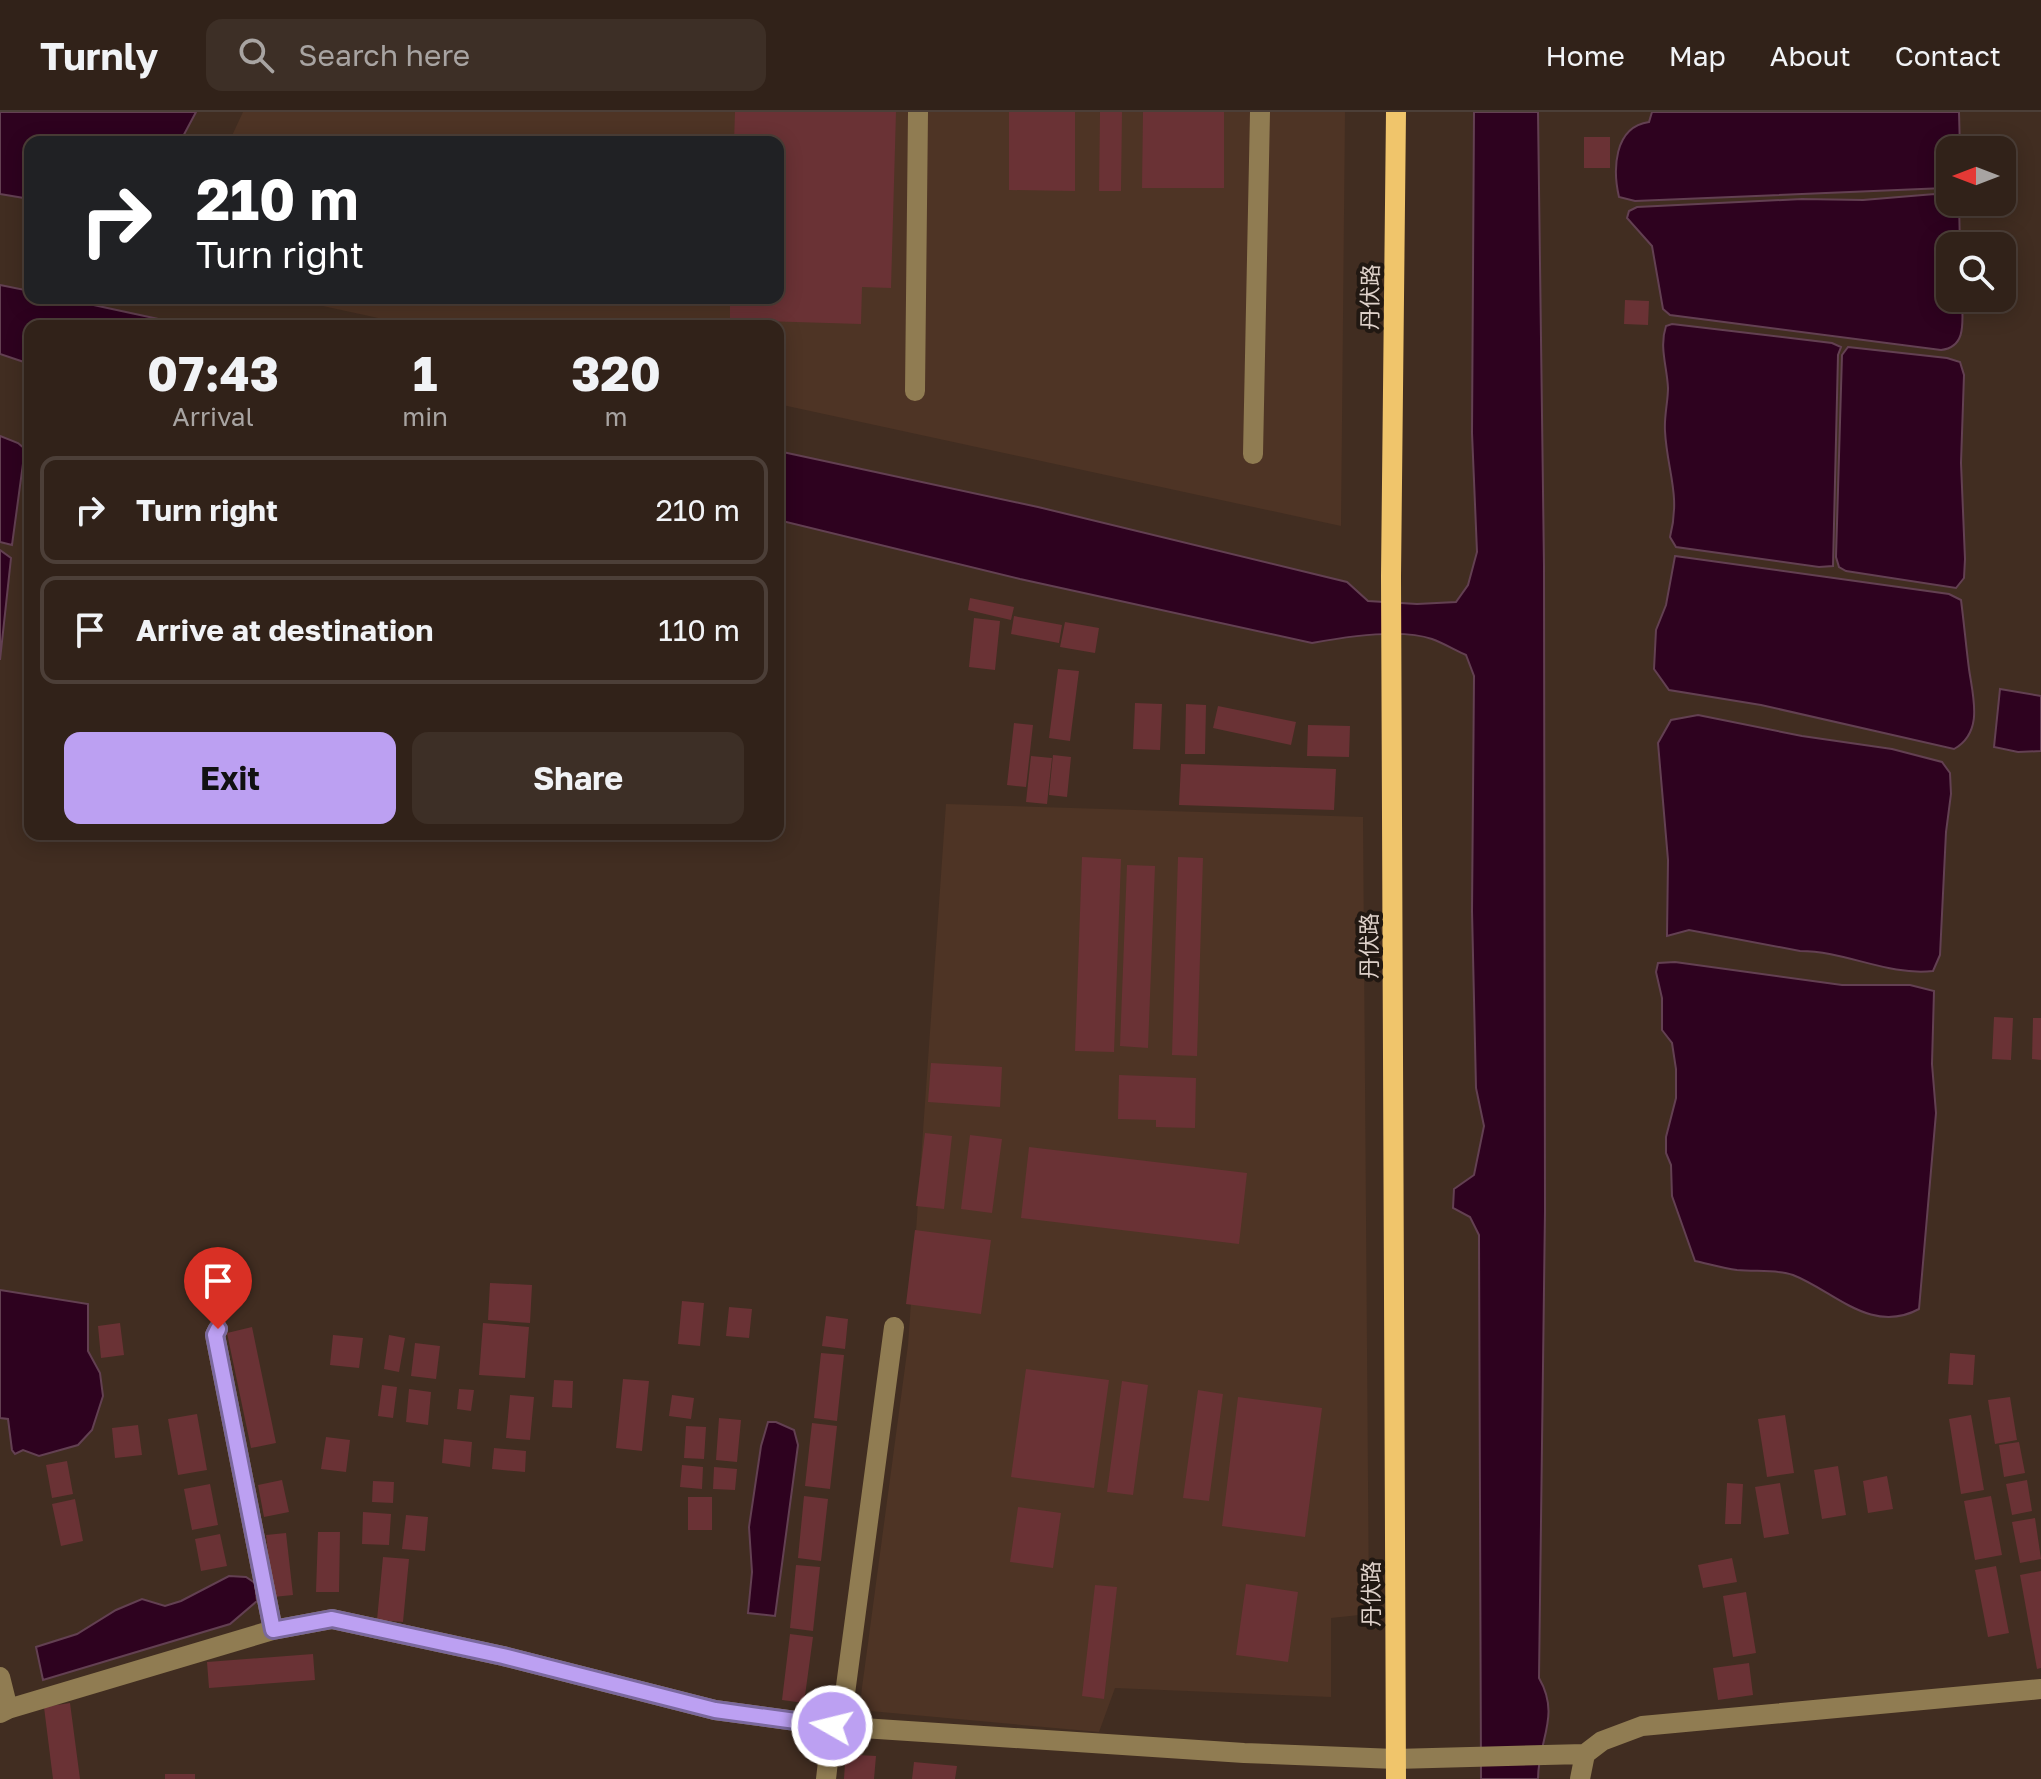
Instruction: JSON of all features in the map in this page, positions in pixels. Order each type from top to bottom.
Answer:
[{"type":"main road","name":"丹伏路","points":[[1396,112],[1391,576],[1396,1769]]},
{"type":"street","points":[[915,391],[918,112]]},
{"type":"street","points":[[1253,454],[1260,112]]},
{"type":"street","points":[[826,1779],[832,1726],[844,1701],[894,1327]]},
{"type":"street","points":[[218,1329],[215,1335],[226,1400],[273,1630]]},
{"type":"street","points":[[0,1677],[4,1711],[273,1630],[332,1619],[503,1656],[715,1710],[832,1726],[1244,1753],[1396,1769],[1458,1755],[1585,1754],[1602,1741],[1642,1726],[2041,1689]]},
{"type":"street","points":[[1580,1779],[1585,1754]]},
{"type":"shaded area","points":[[0,112],[196,112],[183,136],[24,136],[24,198],[0,194]]},
{"type":"shaded area","points":[[243,112],[1345,112],[1341,526],[784,405],[784,320],[387,320],[314,304],[784,304],[784,136],[232,136]]},
{"type":"shaded area","points":[[1474,112],[1538,112],[1544,566],[1545,1211],[1539,1678],[1548,1704],[1548,1716],[1538,1779],[1481,1779],[1479,1235],[1470,1217],[1453,1208],[1454,1189],[1474,1175],[1484,1126],[1476,1088],[1472,911],[1474,676],[1466,655],[1432,639],[1404,634],[1356,636],[1312,643],[1020,579],[784,521],[784,452],[1038,507],[1347,582],[1368,601],[1417,604],[1456,602],[1468,585],[1477,552],[1472,433]]},
{"type":"shaded area","points":[[1652,112],[1959,112],[1960,136],[1936,136],[1936,188],[1635,201],[1619,197],[1616,163],[1622,141],[1628,132],[1649,122]]},
{"type":"shaded area","points":[[1936,194],[1936,216],[1959,216],[1960,232],[1936,232],[1936,312],[1962,312],[1960,338],[1950,348],[1941,350],[1670,315],[1663,309],[1652,246],[1627,218],[1629,211],[1637,207],[1802,199],[1863,200]]},
{"type":"shaded area","points":[[0,285],[24,290],[24,304],[89,304],[163,320],[24,320],[24,362],[0,354]]},
{"type":"shaded area","points":[[1672,324],[1832,343],[1841,347],[1838,355],[1833,566],[1819,567],[1676,547],[1670,537],[1674,495],[1666,445],[1668,388],[1663,349],[1666,326]]},
{"type":"shaded area","points":[[1848,347],[1960,362],[1964,375],[1961,463],[1965,559],[1964,578],[1956,588],[1846,571],[1839,567],[1836,557],[1842,355]]},
{"type":"shaded area","points":[[0,436],[18,443],[24,448],[24,456],[12,545],[0,542]]},
{"type":"shaded area","points":[[0,550],[11,558],[0,660]]},
{"type":"shaded area","points":[[1675,556],[1949,594],[1961,600],[1974,702],[1970,733],[1954,749],[1761,705],[1669,690],[1654,669],[1656,630],[1666,605]]},
{"type":"shaded area","points":[[2000,689],[2041,696],[2041,751],[2018,752],[1994,747]]},
{"type":"shaded area","points":[[1698,715],[1802,736],[1892,749],[1942,762],[1950,773],[1951,794],[1940,955],[1933,971],[1899,970],[1834,955],[1689,930],[1667,936],[1668,860],[1658,743],[1671,720]]},
{"type":"shaded area","points":[[946,804],[1363,817],[1369,1614],[1331,1618],[1331,1697],[1115,1688],[1099,1732],[859,1710],[908,1345]]},
{"type":"shaded area","points":[[1675,962],[1842,985],[1910,985],[1934,991],[1932,1064],[1936,1113],[1919,1309],[1901,1316],[1869,1314],[1787,1273],[1737,1270],[1695,1261],[1672,1196],[1671,1165],[1666,1153],[1666,1137],[1676,1098],[1676,1069],[1672,1043],[1662,1030],[1662,998],[1656,972],[1658,963]]},
{"type":"shaded area","points":[[0,1290],[88,1304],[88,1351],[100,1373],[103,1396],[92,1430],[78,1445],[39,1456],[23,1450],[15,1454],[12,1450],[8,1419],[0,1418]]},
{"type":"shaded area","points":[[768,1422],[794,1430],[798,1445],[775,1616],[748,1613],[752,1572],[749,1527],[761,1446]]},
{"type":"shaded area","points":[[229,1576],[246,1577],[255,1583],[257,1601],[230,1624],[43,1680],[36,1647],[77,1634],[116,1610],[142,1599],[165,1606]]},
{"type":"building","points":[[735,112],[896,112],[891,288],[862,287],[861,324],[730,320],[730,304],[784,304],[784,136],[734,136]]},
{"type":"building","points":[[1009,112],[1075,112],[1075,191],[1009,190]]},
{"type":"building","points":[[1100,112],[1122,112],[1121,191],[1099,191]]},
{"type":"building","points":[[1143,112],[1224,112],[1224,188],[1142,188]]},
{"type":"building","points":[[1584,137],[1610,137],[1610,168],[1584,168]]},
{"type":"building","points":[[1625,300],[1649,301],[1648,325],[1624,324]]},
{"type":"building","points":[[970,598],[1014,607],[1011,620],[968,610]]},
{"type":"building","points":[[1014,616],[1062,625],[1059,643],[1011,634]]},
{"type":"building","points":[[974,618],[1000,621],[995,670],[969,667]]},
{"type":"building","points":[[1065,622],[1099,628],[1095,653],[1060,647]]},
{"type":"building","points":[[1058,669],[1079,671],[1070,741],[1049,738]]},
{"type":"building","points":[[1135,703],[1162,704],[1160,750],[1133,749]]},
{"type":"building","points":[[1186,704],[1206,705],[1205,754],[1185,754]]},
{"type":"building","points":[[1218,706],[1296,722],[1291,745],[1213,728]]},
{"type":"building","points":[[1014,723],[1033,725],[1026,787],[1007,785]]},
{"type":"building","points":[[1308,725],[1350,726],[1349,757],[1307,756]]},
{"type":"building","points":[[1053,755],[1071,757],[1067,797],[1049,795]]},
{"type":"building","points":[[1031,756],[1052,758],[1047,804],[1026,802]]},
{"type":"building","points":[[1181,764],[1336,769],[1334,810],[1179,805]]},
{"type":"building","points":[[1082,857],[1121,859],[1114,1052],[1075,1051]]},
{"type":"building","points":[[1178,857],[1203,858],[1197,1056],[1172,1055]]},
{"type":"building","points":[[1127,865],[1155,866],[1148,1048],[1120,1046]]},
{"type":"building","points":[[1994,1017],[2013,1018],[2011,1060],[1992,1059]]},
{"type":"building","points":[[2033,1018],[2041,1018],[2041,1060],[2032,1059]]},
{"type":"building","points":[[931,1063],[1002,1067],[1000,1107],[928,1102]]},
{"type":"building","points":[[1119,1075],[1196,1078],[1195,1128],[1156,1127],[1156,1120],[1118,1119]]},
{"type":"building","points":[[925,1133],[952,1136],[944,1209],[916,1206]]},
{"type":"building","points":[[970,1135],[1002,1139],[992,1213],[961,1209]]},
{"type":"building","points":[[1029,1147],[1247,1173],[1239,1244],[1021,1218]]},
{"type":"building","points":[[915,1230],[991,1240],[981,1314],[906,1304]]},
{"type":"building","points":[[490,1283],[532,1285],[530,1323],[488,1320]]},
{"type":"building","points":[[682,1301],[704,1303],[700,1346],[678,1344]]},
{"type":"building","points":[[729,1307],[752,1309],[749,1338],[726,1336]]},
{"type":"building","points":[[826,1316],[848,1319],[845,1349],[822,1346]]},
{"type":"building","points":[[120,1323],[124,1355],[101,1358],[98,1326]]},
{"type":"building","points":[[483,1323],[529,1327],[525,1378],[479,1375]]},
{"type":"building","points":[[252,1327],[276,1443],[251,1448],[227,1333]]},
{"type":"building","points":[[333,1335],[363,1338],[359,1368],[330,1365]]},
{"type":"building","points":[[389,1335],[405,1338],[399,1372],[384,1369]]},
{"type":"building","points":[[415,1343],[440,1346],[436,1379],[411,1376]]},
{"type":"building","points":[[821,1353],[844,1355],[837,1421],[814,1418]]},
{"type":"building","points":[[1950,1353],[1975,1355],[1973,1385],[1948,1384]]},
{"type":"building","points":[[1026,1369],[1109,1380],[1094,1488],[1011,1477]]},
{"type":"building","points":[[623,1379],[649,1381],[642,1451],[616,1448]]},
{"type":"building","points":[[554,1380],[573,1381],[572,1408],[552,1407]]},
{"type":"building","points":[[1122,1381],[1148,1385],[1133,1495],[1107,1492]]},
{"type":"building","points":[[382,1385],[397,1387],[393,1418],[378,1416]]},
{"type":"building","points":[[409,1389],[431,1392],[428,1425],[406,1422]]},
{"type":"building","points":[[459,1389],[474,1390],[471,1411],[457,1409]]},
{"type":"building","points":[[1198,1390],[1223,1394],[1209,1501],[1183,1498]]},
{"type":"building","points":[[510,1395],[534,1397],[530,1440],[506,1438]]},
{"type":"building","points":[[672,1395],[694,1398],[691,1419],[669,1416]]},
{"type":"building","points":[[1238,1397],[1322,1408],[1305,1537],[1222,1526]]},
{"type":"building","points":[[2010,1397],[2017,1440],[1995,1444],[1988,1400]]},
{"type":"building","points":[[197,1414],[207,1470],[178,1475],[168,1419]]},
{"type":"building","points":[[1785,1415],[1794,1473],[1767,1477],[1758,1419]]},
{"type":"building","points":[[1971,1415],[1984,1490],[1961,1494],[1949,1419]]},
{"type":"building","points":[[719,1418],[741,1420],[737,1462],[716,1460]]},
{"type":"building","points":[[812,1423],[837,1426],[830,1489],[805,1486]]},
{"type":"building","points":[[138,1425],[142,1455],[115,1458],[112,1428]]},
{"type":"building","points":[[686,1426],[706,1427],[704,1459],[684,1458]]},
{"type":"building","points":[[326,1437],[350,1440],[346,1472],[321,1469]]},
{"type":"building","points":[[444,1439],[472,1442],[470,1467],[442,1463]]},
{"type":"building","points":[[2019,1442],[2025,1473],[2004,1477],[1999,1445]]},
{"type":"building","points":[[494,1448],[526,1451],[525,1472],[492,1469]]},
{"type":"building","points":[[67,1461],[73,1494],[52,1498],[46,1465]]},
{"type":"building","points":[[682,1465],[703,1467],[702,1489],[680,1487]]},
{"type":"building","points":[[1838,1466],[1846,1515],[1822,1519],[1814,1470]]},
{"type":"building","points":[[714,1467],[737,1469],[735,1490],[713,1489]]},
{"type":"building","points":[[1887,1476],[1893,1509],[1868,1513],[1863,1481]]},
{"type":"building","points":[[282,1480],[289,1512],[264,1517],[258,1485]]},
{"type":"building","points":[[2027,1480],[2032,1511],[2012,1515],[2006,1484]]},
{"type":"building","points":[[373,1481],[394,1482],[393,1503],[372,1502]]},
{"type":"building","points":[[1727,1483],[1743,1484],[1741,1524],[1725,1524]]},
{"type":"building","points":[[1780,1483],[1789,1534],[1764,1538],[1755,1487]]},
{"type":"building","points":[[210,1484],[218,1525],[192,1530],[184,1489]]},
{"type":"building","points":[[804,1496],[828,1499],[821,1561],[798,1558]]},
{"type":"building","points":[[1991,1496],[2002,1555],[1975,1560],[1964,1501]]},
{"type":"building","points":[[688,1497],[712,1497],[712,1530],[688,1530]]},
{"type":"building","points":[[75,1499],[83,1541],[61,1546],[52,1504]]},
{"type":"building","points":[[1018,1507],[1061,1513],[1053,1568],[1010,1562]]},
{"type":"building","points":[[363,1512],[391,1514],[389,1545],[362,1544]]},
{"type":"building","points":[[406,1515],[428,1517],[425,1551],[402,1549]]},
{"type":"building","points":[[2035,1518],[2041,1559],[2020,1563],[2012,1522]]},
{"type":"building","points":[[318,1532],[340,1532],[339,1592],[316,1592]]},
{"type":"building","points":[[286,1533],[293,1595],[273,1597],[266,1535]]},
{"type":"building","points":[[220,1534],[227,1566],[201,1571],[195,1539]]},
{"type":"building","points":[[383,1557],[409,1559],[403,1622],[377,1620]]},
{"type":"building","points":[[1732,1558],[1737,1582],[1703,1588],[1698,1565]]},
{"type":"building","points":[[796,1565],[820,1567],[813,1631],[790,1628]]},
{"type":"building","points":[[1996,1566],[2009,1633],[1988,1637],[1975,1570]]},
{"type":"building","points":[[2041,1571],[2041,1668],[2037,1669],[2020,1575]]},
{"type":"building","points":[[1246,1584],[1298,1592],[1288,1662],[1236,1655]]},
{"type":"building","points":[[1095,1585],[1117,1587],[1104,1699],[1082,1696]]},
{"type":"building","points":[[1746,1592],[1756,1653],[1733,1657],[1723,1596]]},
{"type":"building","points":[[790,1634],[813,1637],[804,1703],[782,1700]]},
{"type":"building","points":[[313,1654],[315,1680],[209,1688],[207,1662]]},
{"type":"building","points":[[1749,1663],[1753,1695],[1718,1700],[1713,1668]]},
{"type":"building","points":[[70,1703],[80,1779],[53,1779],[44,1707]]},
{"type":"building","points":[[857,1755],[876,1756],[874,1779],[844,1779],[845,1763]]},
{"type":"building","points":[[914,1762],[957,1766],[955,1779],[912,1779]]},
{"type":"building","points":[[165,1774],[195,1774],[195,1779],[165,1779]]},
{"type":"route","points":[[218,1329],[215,1335],[226,1400],[273,1630],[332,1619],[503,1656],[715,1710],[832,1726]]}]
